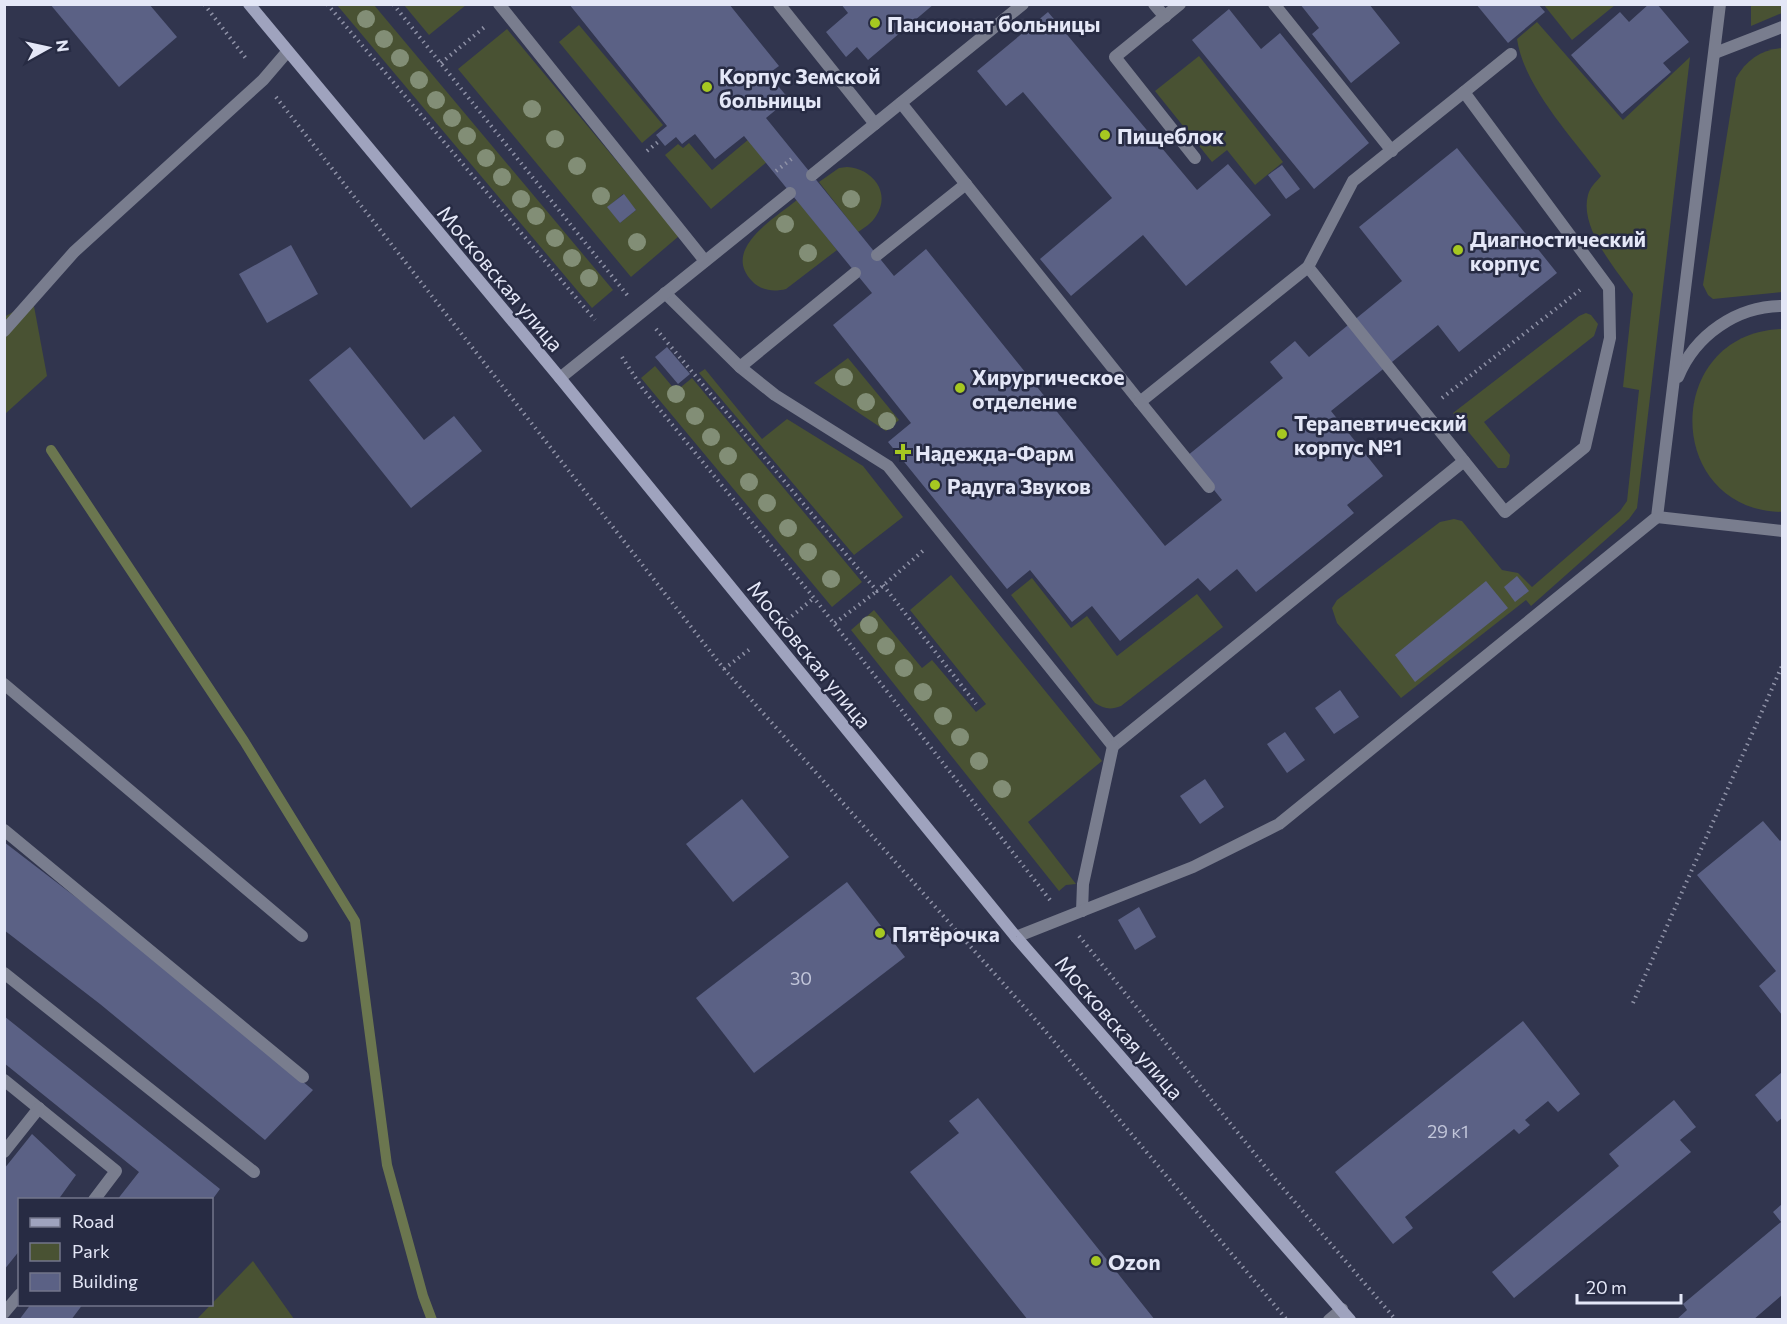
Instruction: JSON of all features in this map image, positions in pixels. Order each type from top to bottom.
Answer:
[{"type":"main road","name":"Московская улица","points":[[249,4],[560,378],[1016,937],[1346,1314]]},
{"type":"lane","points":[[499,4],[705,261]]},
{"type":"lane","points":[[780,4],[875,124]]},
{"type":"lane","points":[[812,175],[1023,4]]},
{"type":"lane","points":[[1154,4],[1165,17]]},
{"type":"lane","points":[[1180,4],[1115,57],[1195,158]]},
{"type":"lane","points":[[1274,4],[1392,151]]},
{"type":"lane","points":[[1016,937],[1193,867],[1279,824],[1656,517],[1720,4]]},
{"type":"lane","points":[[1715,53],[1782,27]]},
{"type":"lane","points":[[4,332],[74,252],[263,80],[287,52]]},
{"type":"lane","points":[[1140,402],[1308,267],[1353,181],[1512,54]]},
{"type":"lane","points":[[1308,267],[1505,512],[1585,447],[1610,338],[1609,288],[1464,92]]},
{"type":"lane","points":[[901,104],[1209,487]]},
{"type":"lane","points":[[877,255],[966,184]]},
{"type":"lane","points":[[560,378],[790,193]]},
{"type":"lane","points":[[740,367],[855,273]]},
{"type":"lane","points":[[665,293],[740,367],[775,395],[888,466],[1113,746]]},
{"type":"lane","points":[[1672,401],[1680,371],[1691,354],[1712,331],[1729,319],[1748,311],[1769,306],[1782,306]]},
{"type":"lane","points":[[1082,911],[1083,884],[1113,746],[1464,462]]},
{"type":"lane","points":[[1656,517],[1782,531]]},
{"type":"lane","points":[[4,684],[302,936]]},
{"type":"lane","points":[[4,830],[303,1077]]},
{"type":"lane","points":[[4,973],[254,1172]]},
{"type":"lane","points":[[4,1080],[116,1171],[96,1198]]},
{"type":"lane","points":[[4,1152],[39,1108]]},
{"type":"lane","points":[[4,1313],[18,1296]]},
{"type":"lane","points":[[1329,1320],[1346,1314]]},
{"type":"path","points":[[204,4],[724,669],[1041,1026],[1287,1320]]},
{"type":"path","points":[[327,4],[610,338],[643,389],[834,623],[1064,918],[1276,1180],[1396,1320]]},
{"type":"path","points":[[393,4],[626,293]]},
{"type":"path","points":[[441,63],[493,21]]},
{"type":"path","points":[[1425,411],[1600,275]]},
{"type":"path","points":[[657,331],[876,591]]},
{"type":"path","points":[[834,623],[943,534]]},
{"type":"path","points":[[883,585],[976,704]]},
{"type":"path","points":[[1633,1002],[1782,666]]},
{"type":"green space","points":[[337,5],[374,5],[613,290],[592,308]]},
{"type":"green space","points":[[404,5],[466,5],[429,35]]},
{"type":"green space","points":[[1544,5],[1615,5],[1572,40]]},
{"type":"green space","points":[[1751,5],[1782,5],[1782,13],[1751,26]]},
{"type":"green space","points":[[1537,22],[1623,120],[1690,57],[1637,508],[1629,519],[1531,606],[1526,600],[1401,698],[1337,623],[1332,608],[1337,600],[1440,522],[1454,519],[1462,521],[1502,570],[1518,573],[1532,587],[1620,511],[1627,501],[1639,390],[1623,387],[1633,294],[1601,248],[1589,221],[1588,195],[1601,176],[1551,111],[1521,57],[1517,39]]},
{"type":"green space","points":[[579,25],[663,125],[642,143],[559,42]]},
{"type":"green space","points":[[507,29],[679,236],[631,277],[458,69]],"holes":[[[623,194],[636,210],[620,223],[608,207]]]},
{"type":"green space","points":[[1782,48],[1782,292],[1713,299],[1703,285],[1736,78],[1745,66],[1761,53]]},
{"type":"green space","points":[[1199,56],[1283,162],[1255,185],[1227,150],[1212,162],[1155,91]]},
{"type":"green space","points":[[749,139],[768,161],[711,209],[665,155],[678,144],[683,148],[689,143],[712,170]]},
{"type":"green space","points":[[839,168],[856,168],[871,177],[877,183],[882,199],[876,216],[858,232],[819,182]]},
{"type":"green space","points":[[797,200],[837,250],[786,289],[764,289],[752,281],[744,269],[743,257],[747,246],[765,225]]},
{"type":"green space","points":[[33,301],[47,376],[5,414],[4,317]]},
{"type":"green space","points":[[1586,313],[1591,315],[1598,324],[1594,336],[1484,422],[1510,455],[1506,468],[1498,468],[1453,413],[1579,316]]},
{"type":"green space","points":[[1782,329],[1782,512],[1743,504],[1715,483],[1698,454],[1692,421],[1698,388],[1715,359],[1743,338]]},
{"type":"green space","points":[[848,358],[899,420],[886,431],[814,383]]},
{"type":"green space","points":[[655,366],[676,391],[692,378],[862,582],[832,607],[641,378]]},
{"type":"green space","points":[[705,369],[762,439],[787,419],[863,466],[903,517],[854,555],[699,373]]},
{"type":"green space","points":[[951,575],[1102,761],[1028,822],[1076,884],[1066,885],[1059,891],[851,630],[874,610],[922,668],[932,660],[976,712],[986,704],[910,610]]},
{"type":"green space","points":[[1032,578],[1071,628],[1087,616],[1117,656],[1197,594],[1223,627],[1121,706],[1105,708],[1095,703],[1011,595]]},
{"type":"green space","points":[[253,1261],[294,1319],[197,1319],[210,1306],[213,1306],[213,1302]]},
{"type":"building","points":[[50,4],[149,4],[177,37],[119,87]]},
{"type":"building","points":[[569,4],[729,4],[779,66],[768,74],[789,99],[766,118],[894,276],[926,249],[1165,546],[1222,500],[1187,456],[1283,378],[1270,362],[1295,341],[1309,357],[1402,281],[1359,227],[1457,148],[1557,273],[1459,352],[1438,325],[1331,411],[1383,476],[1347,505],[1354,513],[1256,592],[1237,569],[1210,591],[1198,578],[1120,641],[1092,606],[1072,622],[1030,570],[1007,589],[888,442],[911,423],[833,325],[872,293],[744,136],[715,159],[695,134],[682,144],[676,137],[665,146],[656,135],[667,126]]},
{"type":"building","name":"Пансионат больницы","points":[[841,4],[934,4],[868,60],[857,47],[846,57],[826,32],[848,13]]},
{"type":"building","points":[[1300,4],[1369,4],[1400,43],[1351,83],[1312,34],[1319,28]]},
{"type":"building","points":[[1476,4],[1538,4],[1545,12],[1508,43]]},
{"type":"building","points":[[1649,4],[1657,4],[1689,42],[1663,63],[1671,72],[1622,114],[1571,55],[1620,12],[1629,22]]},
{"type":"building","points":[[1229,9],[1261,49],[1280,33],[1369,143],[1314,189],[1192,40]]},
{"type":"building","name":"Пищеблок","points":[[1048,12],[1197,190],[1228,164],[1271,215],[1186,286],[1143,235],[1071,296],[1040,259],[1112,198],[1023,92],[1006,106],[977,71]]},
{"type":"building","points":[[1282,165],[1300,189],[1286,199],[1268,175]]},
{"type":"building","points":[[624,194],[636,210],[620,223],[607,207]]},
{"type":"building","points":[[291,245],[318,294],[267,323],[239,274]]},
{"type":"building","points":[[350,347],[424,440],[454,416],[482,451],[411,508],[309,380]]},
{"type":"building","points":[[667,347],[690,374],[678,384],[655,357]]},
{"type":"building","points":[[1517,576],[1529,591],[1515,602],[1504,587]]},
{"type":"building","points":[[1486,581],[1508,608],[1415,682],[1395,655]]},
{"type":"building","points":[[1340,690],[1359,717],[1334,734],[1315,708]]},
{"type":"building","points":[[1285,732],[1305,760],[1287,773],[1267,744]]},
{"type":"building","points":[[1205,779],[1224,807],[1200,824],[1180,796]]},
{"type":"building","points":[[742,799],[789,857],[733,902],[686,844]]},
{"type":"building","points":[[1763,821],[1780,841],[1782,839],[1782,1015],[1759,986],[1776,971],[1697,875]]},
{"type":"building","points":[[4,842],[120,931],[313,1090],[265,1140],[100,1004],[4,930]]},
{"type":"building","points":[[847,882],[905,957],[754,1073],[696,998]]},
{"type":"building","points":[[1139,907],[1156,937],[1135,950],[1118,920]]},
{"type":"building","points":[[4,1016],[220,1189],[213,1199],[119,1198],[139,1172],[4,1063]]},
{"type":"building","points":[[1523,1021],[1580,1094],[1558,1112],[1548,1101],[1525,1120],[1530,1125],[1519,1134],[1514,1129],[1405,1217],[1413,1228],[1393,1244],[1335,1172]]},
{"type":"building","points":[[1782,1072],[1782,1118],[1777,1122],[1755,1095]]},
{"type":"building","points":[[978,1098],[1155,1320],[1028,1320],[910,1172],[959,1133],[949,1121]]},
{"type":"building","points":[[1674,1100],[1696,1127],[1680,1140],[1691,1152],[1514,1298],[1492,1272],[1619,1166],[1609,1154]]},
{"type":"building","points":[[32,1134],[76,1175],[59,1198],[18,1198],[18,1252],[4,1270],[4,1169]]},
{"type":"building","points":[[1782,1204],[1782,1295],[1753,1320],[1676,1320],[1687,1310],[1683,1304],[1781,1222],[1773,1212]]},
{"type":"building","points":[[30,1306],[82,1306],[71,1320],[19,1320]]},
{"type":"waterway","points":[[51,450],[244,741],[355,921],[387,1165],[423,1296],[432,1320]]},
{"type":"place","name":"Пансионат больницы","points":[[875,23]]},
{"type":"place","name":"Корпус Земской больницы","points":[[707,87]]},
{"type":"place","name":"Пищеблок","points":[[1105,135]]},
{"type":"place","name":"Диагностический корпус","points":[[1458,250]]},
{"type":"place","name":"Хирургическое отделение","points":[[960,388]]},
{"type":"place","name":"Терапевтический корпус №1","points":[[1282,434]]},
{"type":"place","name":"Надежда-Фарм","points":[[903,452]]},
{"type":"place","name":"Радуга Звуков","points":[[935,485]]},
{"type":"place","name":"Пятёрочка","points":[[880,933]]},
{"type":"place","name":"Ozon","points":[[1096,1261]]}]
